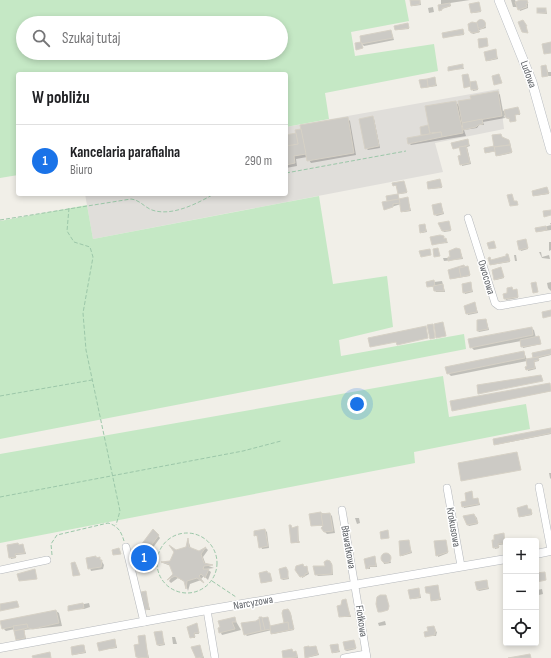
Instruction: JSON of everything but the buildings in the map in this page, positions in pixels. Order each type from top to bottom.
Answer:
[{"type":"main road","name":"Ludowa","points":[[499,0],[532,82],[551,150]]},
{"type":"street","name":"Owocowa","points":[[468,218],[495,303],[500,306],[551,296]]},
{"type":"street","points":[[539,487],[551,551],[539,553]]},
{"type":"street","name":"Krokusowa","points":[[447,488],[461,566]]},
{"type":"street","name":"Bławatkowa","points":[[342,510],[356,584]]},
{"type":"street","points":[[126,547],[144,622]]},
{"type":"street","name":"Narcyzowa","points":[[0,648],[207,610],[503,559]]},
{"type":"street","points":[[0,570],[47,560]]},
{"type":"street","name":"Fiołkowa","points":[[356,584],[367,656]]},
{"type":"street","points":[[207,610],[215,658]]},
{"type":"street","points":[[344,658],[367,656]]},
{"type":"path","points":[[288,173],[406,151]]},
{"type":"path","points":[[0,220],[131,199],[140,202],[145,207],[154,211],[168,211],[185,208],[210,196]]},
{"type":"path","points":[[69,208],[67,231],[74,242],[90,247],[93,257],[84,313],[86,350],[120,511],[116,525]]},
{"type":"path","points":[[0,396],[92,380]]},
{"type":"path","points":[[0,497],[243,451],[281,441]]},
{"type":"path","points":[[47,560],[52,555],[52,541],[61,533],[108,523],[116,525],[122,532],[126,547]]},
{"type":"path","points":[[192,534],[205,539],[214,550],[217,566],[212,581],[200,591],[180,593],[166,585],[157,571],[157,558],[163,545],[176,535],[192,534]]},
{"type":"path","points":[[212,581],[244,604]]},
{"type":"shaded area","points":[[499,89],[504,129],[435,143],[443,172],[93,239],[85,196],[288,196],[288,127]]},
{"type":"green space","points":[[0,0],[405,0],[409,21],[351,32],[355,56],[434,44],[438,71],[325,93],[329,119],[288,127],[288,72],[16,72],[16,175],[0,178]]},
{"type":"green space","points":[[319,196],[333,284],[387,276],[393,327],[339,340],[341,356],[464,334],[466,349],[0,439],[0,221],[87,205],[93,239]]},
{"type":"green space","points":[[443,376],[449,417],[526,404],[530,429],[414,452],[415,463],[0,543],[0,454]]},
{"type":"place","name":"Kancelaria parafialna","points":[[144,558]]}]
